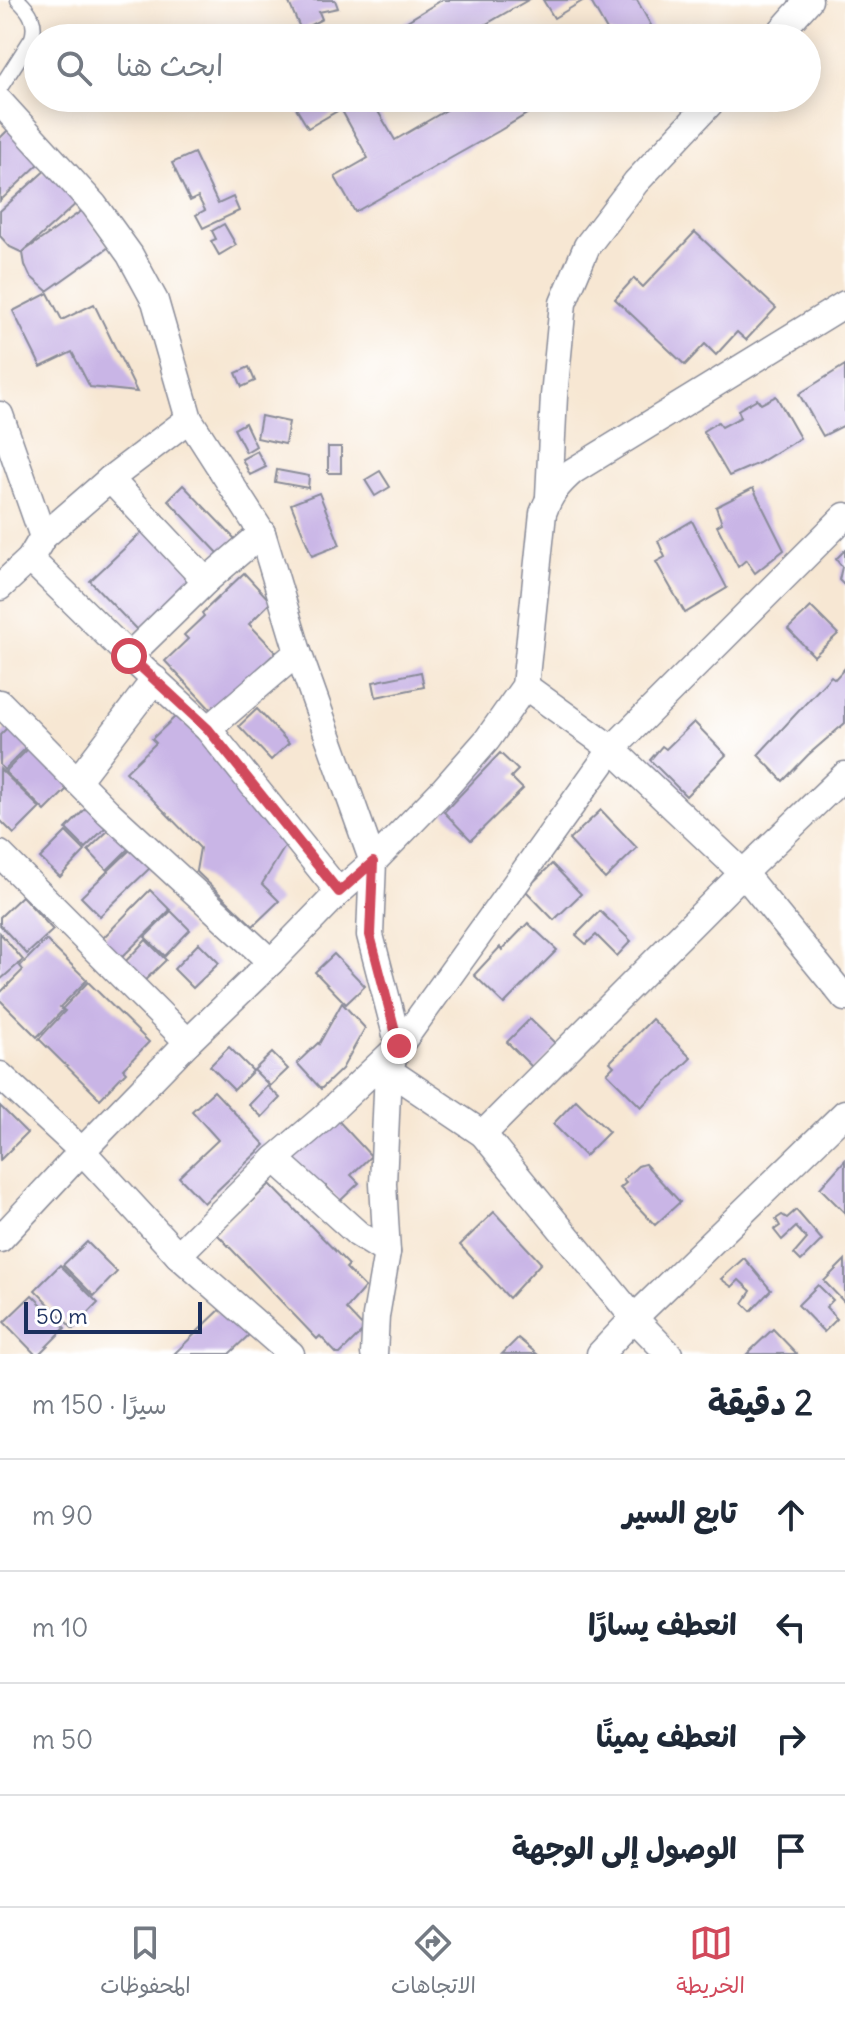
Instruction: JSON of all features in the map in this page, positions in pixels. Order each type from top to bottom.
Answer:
[{"type":"street","points":[[788,24],[809,0]]},
{"type":"street","points":[[0,102],[94,205],[130,255],[155,301],[189,419],[262,533],[298,652],[373,862],[370,935],[393,1058],[383,1184],[387,1252],[376,1316],[374,1354]]},
{"type":"street","points":[[549,496],[563,303],[587,246],[636,182],[702,112]]},
{"type":"street","points":[[0,1239],[188,1042],[373,862],[487,740],[525,686],[543,513],[557,484],[573,471],[845,304]]},
{"type":"street","points":[[0,415],[36,548],[129,656],[208,729],[339,892]]},
{"type":"street","points":[[0,587],[36,548],[110,479],[189,419]]},
{"type":"street","points":[[110,479],[206,581]]},
{"type":"street","points":[[178,1255],[275,1159],[393,1058],[612,749],[845,516]]},
{"type":"street","points":[[129,656],[206,581],[262,533]]},
{"type":"street","points":[[208,729],[298,652]]},
{"type":"street","points":[[77,781],[155,679]]},
{"type":"street","points":[[525,686],[612,749],[743,873],[845,998]]},
{"type":"street","points":[[0,703],[108,812],[271,962]]},
{"type":"street","points":[[483,1134],[845,775]]},
{"type":"street","points":[[0,854],[188,1042]]},
{"type":"street","points":[[393,1058],[483,1134],[634,1318],[669,1354]]},
{"type":"street","points":[[0,1075],[82,1151],[178,1255],[291,1354]]},
{"type":"street","points":[[600,1354],[845,1113]]},
{"type":"street","points":[[275,1159],[358,1234],[387,1252]]},
{"type":"lane","points":[[18,0],[30,12],[34,24]]},
{"type":"lane","points":[[0,88],[24,50]]},
{"type":"building","points":[[335,0],[338,8],[319,12],[322,19],[312,24],[298,24],[289,3]]},
{"type":"building","points":[[442,0],[528,0],[486,24],[402,24]]},
{"type":"building","points":[[543,0],[584,0],[554,18]]},
{"type":"building","points":[[590,0],[637,0],[650,24],[604,24]]},
{"type":"building","points":[[298,112],[336,112],[308,128]]},
{"type":"building","points":[[343,112],[378,112],[395,140],[443,112],[530,112],[355,212],[335,177],[368,158]]},
{"type":"building","points":[[10,128],[41,162],[0,201],[0,138]]},
{"type":"building","points":[[194,153],[218,204],[233,197],[239,211],[203,228],[196,215],[205,210],[198,197],[190,201],[172,163]]},
{"type":"building","points":[[48,168],[78,202],[23,252],[83,210],[109,247],[47,291],[30,276],[23,253],[10,247],[0,236],[0,211]]},
{"type":"building","points":[[224,224],[236,245],[219,255],[211,241],[216,239],[212,231]]},
{"type":"building","points":[[695,232],[776,308],[746,340],[737,332],[716,355],[705,344],[685,365],[615,299],[634,278],[643,287]]},
{"type":"building","points":[[48,293],[62,320],[94,304],[137,392],[90,387],[72,352],[41,367],[13,311]]},
{"type":"building","points":[[845,365],[845,425],[823,436],[799,394]]},
{"type":"building","points":[[249,367],[255,381],[242,387],[236,373]]},
{"type":"building","points":[[776,396],[800,438],[759,463],[729,476],[703,431],[718,422],[722,427],[741,417],[738,410],[757,399],[761,404]]},
{"type":"building","points":[[261,416],[289,422],[285,444],[257,438]]},
{"type":"building","points":[[245,423],[256,446],[246,452],[234,429]]},
{"type":"building","points":[[328,447],[341,447],[341,473],[328,473]]},
{"type":"building","points":[[257,451],[266,467],[250,475],[242,459]]},
{"type":"building","points":[[277,470],[309,476],[308,488],[275,482]]},
{"type":"building","points":[[380,471],[390,487],[375,496],[365,480]]},
{"type":"building","points":[[183,485],[235,539],[219,554],[168,500]]},
{"type":"building","points":[[753,488],[784,550],[755,573],[746,560],[738,567],[717,526],[722,523],[716,507]]},
{"type":"building","points":[[319,493],[340,545],[312,556],[291,504]]},
{"type":"building","points":[[692,521],[727,588],[685,613],[656,562],[665,557],[658,541]]},
{"type":"building","points":[[148,526],[196,577],[138,631],[90,581]]},
{"type":"building","points":[[845,550],[845,586],[839,580],[842,567],[836,559]]},
{"type":"building","points":[[244,573],[271,602],[249,624],[276,652],[213,712],[165,661],[188,639],[184,635],[204,616],[202,613]]},
{"type":"building","points":[[811,607],[838,634],[814,656],[788,629]]},
{"type":"building","points":[[845,668],[845,723],[783,781],[758,755],[831,676],[835,679]]},
{"type":"building","points":[[421,672],[424,687],[376,697],[373,682]]},
{"type":"building","points":[[257,709],[289,743],[271,760],[239,726]]},
{"type":"building","points":[[177,715],[292,835],[262,884],[279,901],[253,926],[196,871],[200,848],[126,772],[156,743],[152,739]]},
{"type":"building","points":[[694,722],[726,755],[686,796],[650,760],[662,746],[666,749]]},
{"type":"building","points":[[10,725],[30,744],[4,770],[0,765],[0,735]]},
{"type":"building","points":[[31,746],[71,785],[45,811],[5,772]]},
{"type":"building","points":[[500,753],[518,770],[511,777],[523,789],[471,840],[444,812]]},
{"type":"building","points":[[0,769],[40,808],[14,834],[0,820]]},
{"type":"building","points":[[91,803],[111,822],[85,848],[66,829]]},
{"type":"building","points":[[601,810],[637,848],[605,879],[569,840]]},
{"type":"building","points":[[114,825],[133,844],[107,870],[88,850]]},
{"type":"building","points":[[66,832],[85,851],[60,877],[40,858]]},
{"type":"building","points":[[134,846],[153,865],[100,916],[81,897]]},
{"type":"building","points":[[552,864],[581,894],[554,920],[525,890]]},
{"type":"building","points":[[150,890],[170,910],[118,961],[99,942]]},
{"type":"building","points":[[22,896],[53,930],[27,954],[0,925],[0,917]]},
{"type":"building","points":[[171,911],[190,930],[165,956],[145,937]]},
{"type":"building","points":[[600,911],[631,941],[617,956],[596,935],[586,944],[576,935]]},
{"type":"building","points":[[528,923],[557,950],[504,1004],[474,975]]},
{"type":"building","points":[[0,933],[23,960],[0,980]]},
{"type":"building","points":[[46,940],[87,980],[60,1007],[63,1010],[37,1037],[0,1000],[0,993],[23,970],[20,966]]},
{"type":"building","points":[[146,940],[166,960],[140,985],[121,966]]},
{"type":"building","points":[[199,943],[219,963],[193,988],[174,969]]},
{"type":"building","points":[[334,954],[365,986],[346,1004],[315,972]]},
{"type":"building","points":[[88,982],[149,1042],[100,1099],[39,1039]]},
{"type":"building","points":[[342,1003],[365,1028],[342,1069],[321,1089],[297,1063],[319,1044]]},
{"type":"building","points":[[530,1019],[558,1046],[535,1070],[507,1042]]},
{"type":"building","points":[[652,1019],[691,1058],[641,1107],[607,1073],[614,1066],[610,1062]]},
{"type":"building","points":[[229,1047],[253,1071],[234,1090],[210,1066]]},
{"type":"building","points":[[272,1053],[288,1069],[270,1086],[254,1070]]},
{"type":"building","points":[[267,1086],[280,1098],[262,1117],[249,1105]]},
{"type":"building","points":[[214,1091],[265,1145],[204,1203],[179,1177],[218,1140],[192,1111]]},
{"type":"building","points":[[576,1100],[609,1132],[585,1156],[553,1124]]},
{"type":"building","points":[[0,1106],[27,1133],[0,1160]]},
{"type":"building","points":[[334,1116],[371,1156],[351,1175],[359,1183],[340,1201],[326,1186],[323,1189],[292,1156]]},
{"type":"building","points":[[845,1160],[845,1213],[820,1188]]},
{"type":"building","points":[[645,1164],[680,1202],[655,1225],[620,1188],[626,1183],[623,1180],[638,1166]]},
{"type":"building","points":[[270,1184],[349,1265],[346,1268],[365,1287],[346,1309],[365,1329],[340,1354],[320,1336],[317,1339],[217,1234]]},
{"type":"building","points":[[796,1210],[822,1240],[801,1261],[794,1254],[807,1239],[796,1227],[782,1240],[774,1230],[780,1226],[776,1219],[782,1215],[787,1218]]},
{"type":"building","points":[[494,1212],[541,1263],[509,1298],[460,1245]]},
{"type":"building","points":[[87,1242],[117,1272],[94,1296],[63,1265]]},
{"type":"building","points":[[744,1258],[771,1290],[751,1311],[743,1303],[751,1291],[739,1280],[732,1287],[721,1279]]},
{"type":"building","points":[[845,1260],[845,1303],[824,1281]]},
{"type":"building","points":[[60,1265],[98,1303],[73,1329],[35,1290]]},
{"type":"building","points":[[818,1285],[833,1300],[826,1307],[837,1319],[824,1332],[798,1305]]},
{"type":"building","points":[[32,1295],[65,1328],[39,1354],[35,1354],[4,1322]]},
{"type":"building","points":[[224,1306],[251,1333],[229,1354],[174,1354]]},
{"type":"building","points":[[773,1329],[797,1354],[747,1354]]},
{"type":"building","points":[[518,1338],[537,1354],[502,1354]]},
{"type":"route","points":[[129,656],[208,729],[339,892],[373,862],[370,935],[399,1046]]}]
